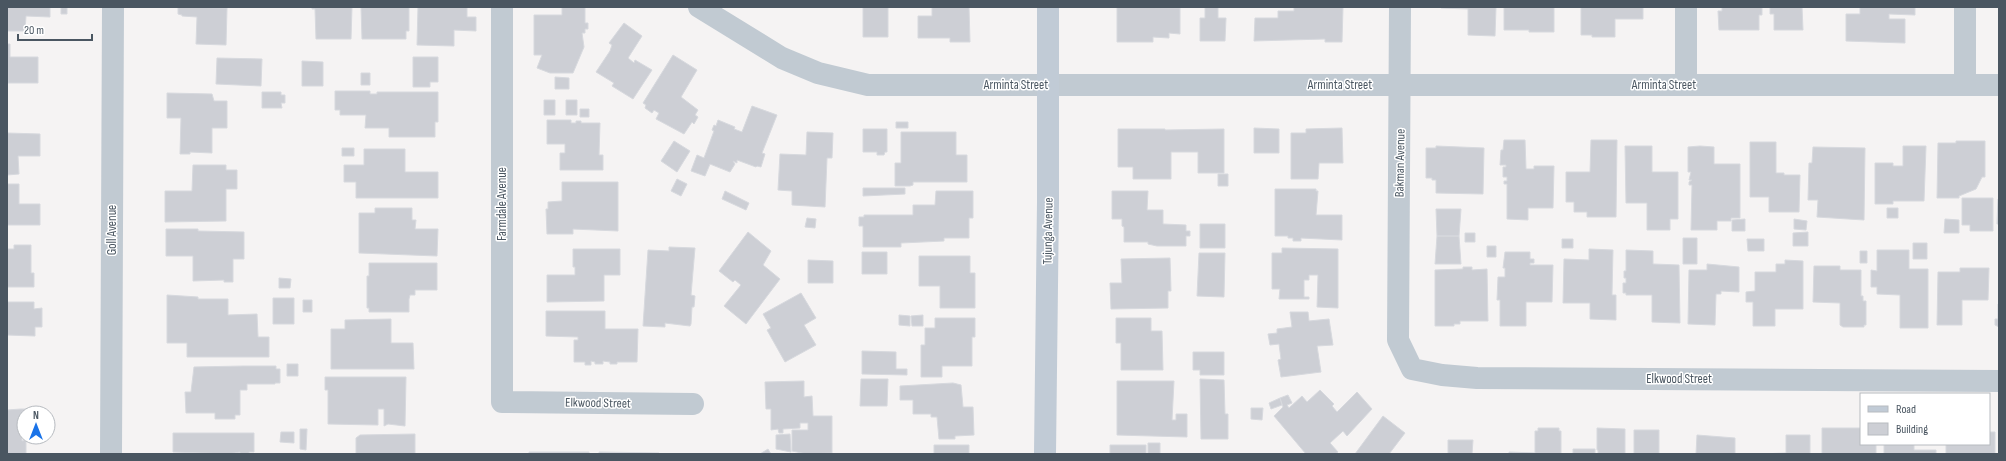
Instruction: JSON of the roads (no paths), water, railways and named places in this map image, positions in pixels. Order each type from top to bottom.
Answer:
[{"type":"street","name":"Goll Avenue","points":[[111,454],[113,7]]},
{"type":"street","name":"Farmdale Avenue","points":[[502,7],[502,402]]},
{"type":"street","name":"Arminta Street","points":[[699,7],[782,58],[818,73],[868,85],[1999,85]]},
{"type":"street","name":"Tujunga Avenue","points":[[1045,454],[1048,7]]},
{"type":"street","name":"Bakman Avenue","points":[[1398,319],[1400,7]]},
{"type":"street","points":[[1686,7],[1686,85]]},
{"type":"street","points":[[1965,7],[1965,84]]},
{"type":"street","name":"Elkwood Street","points":[[1398,319],[1398,340],[1412,369],[1442,375],[1477,378],[1999,381]]},
{"type":"street","name":"Elkwood Street","points":[[502,402],[693,404]]}]
